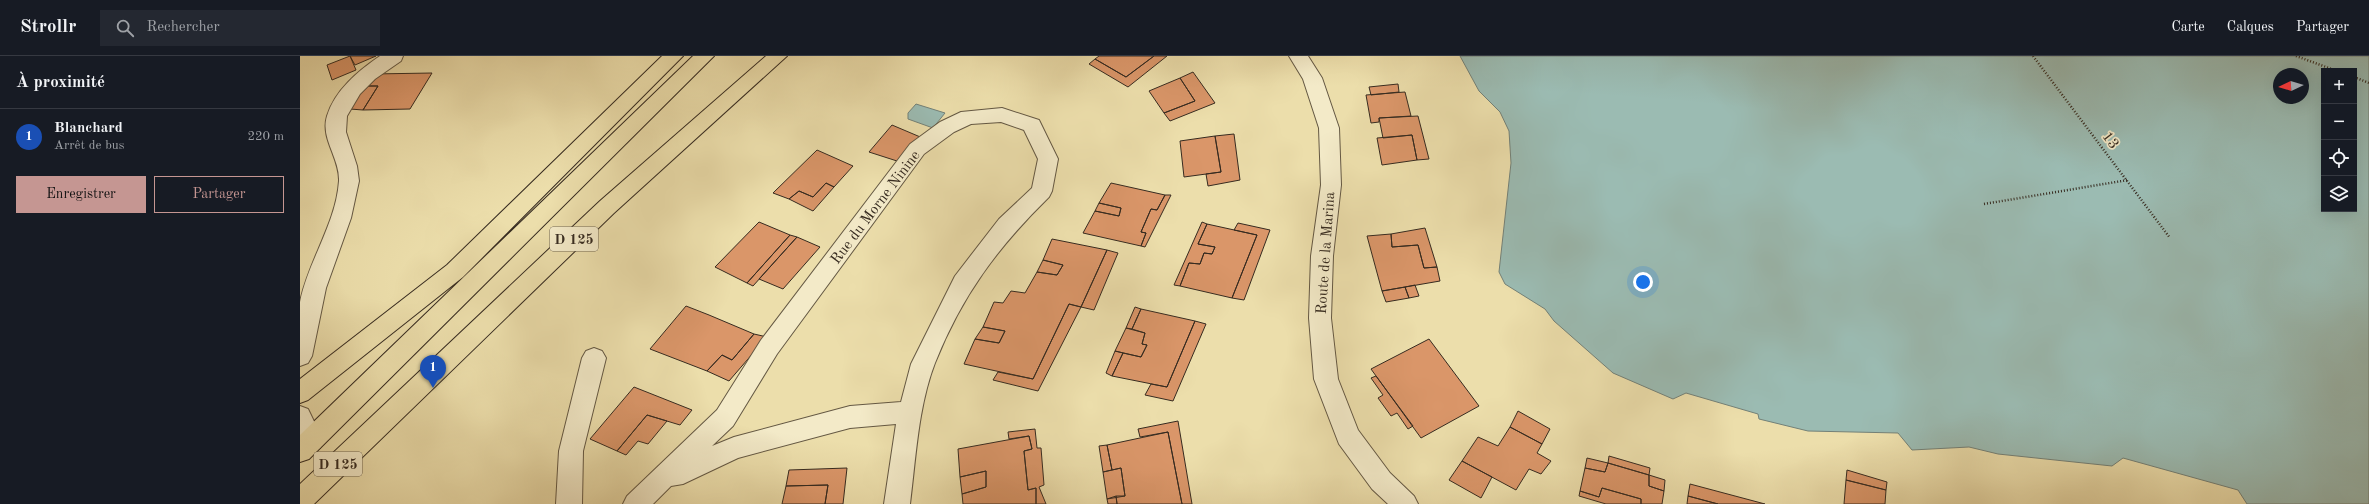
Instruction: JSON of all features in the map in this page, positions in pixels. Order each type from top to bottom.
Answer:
[{"type":"main road","points":[[300,393],[455,271],[674,56]]},
{"type":"main road","name":"D 125","points":[[305,446],[705,56]]},
{"type":"main road","name":"D 125","points":[[300,501],[607,207],[778,56]]},
{"type":"street","points":[[300,356],[308,312],[343,212],[349,179],[337,139],[336,118],[345,98],[363,77],[394,56]]},
{"type":"street","name":"Route de la Marina","points":[[1298,56],[1312,78],[1329,128],[1331,185],[1322,256],[1320,318],[1326,379],[1348,436],[1381,481],[1405,504]]},
{"type":"street","name":"Rue du Morne Ninine","points":[[636,504],[725,418],[769,347],[917,149],[947,128],[968,117],[1002,115],[1032,125],[1048,159],[1042,191],[1007,225],[963,282],[923,364],[910,412],[897,504]]},
{"type":"street","points":[[569,504],[571,451],[594,358]]},
{"type":"street","points":[[660,482],[734,448],[850,417],[910,412]]},
{"type":"street","points":[[300,417],[305,446]]},
{"type":"path","name":"13","points":[[2034,56],[2170,238]]},
{"type":"path","points":[[2296,56],[2329,68]]},
{"type":"path","points":[[2357,78],[2369,83]]},
{"type":"path","points":[[1984,204],[2128,180]]},
{"type":"water","points":[[1460,56],[2369,56],[2369,504],[2247,504],[2238,490],[2123,458],[2112,466],[1998,454],[1969,447],[1912,450],[1898,433],[1808,431],[1759,419],[1758,414],[1686,393],[1673,399],[1613,373],[1554,321],[1545,309],[1505,284],[1499,272],[1511,163],[1509,131],[1500,112],[1479,91]]},
{"type":"water","points":[[916,104],[945,113],[933,128],[908,119],[908,113]]},
{"type":"building","points":[[350,56],[356,70],[332,80],[327,65]]},
{"type":"building","points":[[350,56],[376,56],[355,65]]},
{"type":"building","points":[[1099,56],[1154,56],[1126,77],[1095,59]]},
{"type":"building","points":[[1154,56],[1167,56],[1128,87],[1089,64],[1095,59],[1126,77]]},
{"type":"building","points":[[1193,72],[1215,103],[1170,121],[1164,113],[1195,101],[1180,78]]},
{"type":"building","points":[[432,73],[410,109],[363,110],[378,86],[364,86],[372,74]]},
{"type":"building","points":[[1180,78],[1195,101],[1164,113],[1149,91]]},
{"type":"building","points":[[1398,84],[1399,92],[1371,95],[1369,87]]},
{"type":"building","points":[[364,86],[378,86],[363,110],[350,109]]},
{"type":"building","points":[[1405,92],[1411,116],[1379,118],[1379,122],[1371,123],[1366,95]]},
{"type":"building","points":[[1418,116],[1429,159],[1417,160],[1412,135],[1383,138],[1379,118]]},
{"type":"building","points":[[892,125],[925,139],[897,161],[869,152]]},
{"type":"building","points":[[1234,134],[1240,180],[1208,186],[1206,174],[1221,172],[1215,136]]},
{"type":"building","points":[[1412,135],[1417,160],[1382,165],[1377,138]]},
{"type":"building","points":[[1215,136],[1221,172],[1184,177],[1180,141]]},
{"type":"building","points":[[817,150],[853,166],[834,187],[826,183],[813,197],[799,191],[789,199],[773,193]]},
{"type":"building","points":[[826,183],[834,187],[813,211],[789,199],[799,191],[813,197]]},
{"type":"building","points":[[1111,183],[1165,195],[1157,210],[1151,209],[1141,232],[1146,233],[1141,246],[1083,233],[1095,211],[1119,216],[1121,208],[1099,203]]},
{"type":"building","points":[[1165,195],[1171,195],[1145,247],[1141,246],[1146,233],[1141,232],[1151,209],[1157,210]]},
{"type":"building","points":[[1099,203],[1121,208],[1119,216],[1095,211]]},
{"type":"building","points":[[759,222],[790,235],[747,283],[715,267]]},
{"type":"building","points":[[1202,222],[1207,224],[1198,244],[1215,247],[1212,254],[1204,253],[1200,264],[1189,263],[1180,286],[1174,285]]},
{"type":"building","points":[[1238,223],[1270,230],[1244,300],[1232,298],[1257,235],[1234,230]]},
{"type":"building","points":[[1207,224],[1257,235],[1232,298],[1180,286],[1189,263],[1200,264],[1204,253],[1212,254],[1215,247],[1198,244]]},
{"type":"building","points":[[1425,228],[1437,267],[1424,268],[1418,245],[1392,247],[1391,234]]},
{"type":"building","points":[[1391,234],[1392,247],[1418,245],[1424,268],[1437,267],[1440,281],[1382,291],[1367,236]]},
{"type":"building","points":[[790,235],[797,237],[753,286],[747,283]]},
{"type":"building","points":[[797,237],[820,247],[783,289],[759,279]]},
{"type":"building","points":[[1052,239],[1107,250],[1081,307],[1069,304],[1033,379],[964,364],[975,339],[999,343],[1005,331],[983,327],[994,302],[1003,303],[1011,291],[1025,293],[1037,272],[1057,275],[1063,265],[1043,260]]},
{"type":"building","points":[[1107,250],[1118,253],[1094,310],[1081,307]]},
{"type":"building","points":[[1043,260],[1063,265],[1057,275],[1037,272]]},
{"type":"building","points":[[1415,285],[1419,296],[1409,298],[1405,287]]},
{"type":"building","points":[[1405,287],[1409,298],[1386,302],[1382,291]]},
{"type":"building","points":[[1069,304],[1081,307],[1038,391],[993,380],[998,372],[1033,379]]},
{"type":"building","points":[[686,306],[754,334],[732,360],[722,355],[707,371],[650,349]]},
{"type":"building","points":[[1135,307],[1141,309],[1132,329],[1126,328]]},
{"type":"building","points":[[1141,309],[1195,321],[1167,387],[1112,376],[1123,353],[1141,357],[1147,345],[1142,344],[1145,333],[1132,329]]},
{"type":"building","points":[[1195,321],[1206,324],[1173,401],[1145,395],[1151,384],[1167,387]]},
{"type":"building","points":[[983,327],[1005,331],[999,343],[975,339]]},
{"type":"building","points":[[1126,328],[1145,333],[1142,344],[1147,345],[1141,357],[1115,351]]},
{"type":"building","points":[[754,334],[767,337],[729,381],[707,371],[722,355],[732,360]]},
{"type":"building","points":[[1429,339],[1479,406],[1421,438],[1371,369]]},
{"type":"building","points":[[1115,351],[1123,353],[1112,376],[1106,373]]},
{"type":"building","points":[[1376,376],[1413,426],[1408,429],[1397,413],[1391,416],[1378,398],[1383,395],[1371,378]]},
{"type":"building","points":[[634,387],[692,410],[680,425],[647,415],[617,451],[590,439]]},
{"type":"building","points":[[1518,411],[1550,429],[1542,444],[1510,427]]},
{"type":"building","points":[[647,415],[667,421],[648,444],[638,441],[626,455],[617,451]]},
{"type":"building","points":[[1178,421],[1192,504],[1182,504],[1168,432],[1140,437],[1138,429]]},
{"type":"building","points":[[1510,427],[1542,444],[1537,453],[1551,461],[1541,474],[1529,469],[1516,490],[1462,461],[1478,437],[1498,446]]},
{"type":"building","points":[[1035,429],[1037,448],[1041,448],[1044,485],[1039,487],[1046,504],[1036,504],[1036,488],[1028,490],[1024,451],[1032,449],[1029,436],[1009,439],[1008,432]]},
{"type":"building","points":[[1168,432],[1182,504],[1117,504],[1116,496],[1125,496],[1121,468],[1112,470],[1107,445]]},
{"type":"building","points":[[1029,436],[1032,449],[1024,451],[1028,490],[1036,488],[1036,504],[963,504],[962,494],[986,487],[986,471],[960,477],[958,449]]},
{"type":"building","points":[[1107,445],[1112,470],[1103,472],[1099,446]]},
{"type":"building","points":[[1609,456],[1650,468],[1649,475],[1608,463]]},
{"type":"building","points":[[1587,458],[1608,463],[1605,472],[1585,468]]},
{"type":"building","points":[[1462,461],[1492,477],[1481,498],[1449,480]]},
{"type":"building","points":[[1608,463],[1649,475],[1649,486],[1664,491],[1662,504],[1641,504],[1641,499],[1602,488],[1599,497],[1580,491],[1585,468],[1605,472]]},
{"type":"building","points":[[847,468],[843,504],[825,504],[828,485],[786,486],[789,470]]},
{"type":"building","points":[[1121,468],[1125,496],[1107,499],[1103,472]]},
{"type":"building","points":[[1847,470],[1887,482],[1886,490],[1846,480]]},
{"type":"building","points":[[986,471],[986,487],[962,494],[960,477]]},
{"type":"building","points":[[1649,475],[1665,480],[1664,491],[1649,486]]},
{"type":"building","points":[[1846,480],[1886,490],[1885,504],[1844,504]]},
{"type":"building","points":[[1690,484],[1765,504],[1718,504],[1688,496]]},
{"type":"building","points":[[828,485],[825,504],[782,504],[786,486]]},
{"type":"building","points":[[1602,488],[1641,499],[1641,504],[1606,504],[1579,496],[1580,491],[1599,497]]},
{"type":"building","points":[[1116,496],[1117,504],[1108,504],[1107,499]]},
{"type":"building","points":[[1688,496],[1718,504],[1687,504]]},
{"type":"place","name":"Blanchard","points":[[433,388]]}]
